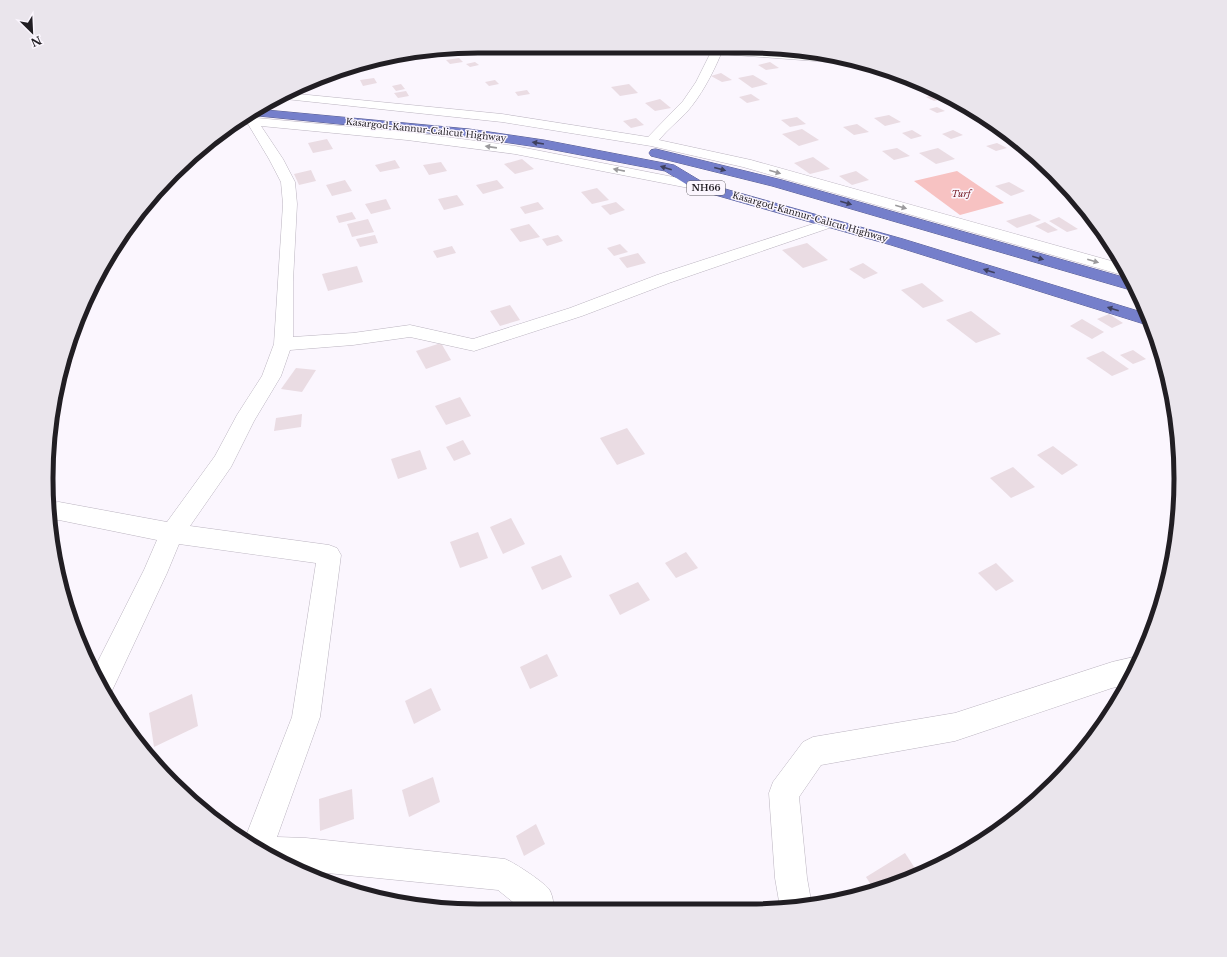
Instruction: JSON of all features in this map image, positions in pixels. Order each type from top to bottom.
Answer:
[{"type":"highway","name":"Kasargod-Kannur-Calicut Highway","points":[[279,103],[486,124],[616,144],[692,161],[777,183],[1126,283]]},
{"type":"highway","name":"Kasargod-Kannur-Calicut Highway","points":[[253,118],[469,133],[544,144],[669,168],[699,186],[830,223],[1143,318]]},
{"type":"street","points":[[651,142],[660,130],[680,112],[699,89],[716,53]]},
{"type":"street","points":[[746,53],[810,58]]},
{"type":"street","points":[[290,97],[502,118],[651,142],[746,163],[1118,268]]},
{"type":"street","points":[[103,679],[155,573],[172,533],[223,462],[244,420],[271,376],[283,344],[290,204],[288,182],[276,159],[250,120]]},
{"type":"street","points":[[283,344],[353,340],[410,331],[474,345],[576,312],[663,279],[830,223]]},
{"type":"street","points":[[55,511],[172,533],[329,555],[306,717],[259,843]]},
{"type":"street","points":[[795,901],[791,878],[784,793],[813,752],[955,727],[1127,672]]},
{"type":"street","points":[[278,853],[306,854],[505,875],[537,901],[537,904]]},
{"type":"green space","name":"Turf","points":[[957,171],[1004,203],[960,215],[914,181]]},
{"type":"building","points":[[459,58],[463,62],[450,64],[446,60]]},
{"type":"building","points":[[475,62],[479,65],[470,67],[466,64]]},
{"type":"building","points":[[770,62],[779,68],[766,70],[758,65]]},
{"type":"building","points":[[721,73],[732,80],[722,82],[711,76]]},
{"type":"building","points":[[753,75],[768,84],[752,88],[738,78]]},
{"type":"building","points":[[374,78],[377,83],[363,86],[360,80]]},
{"type":"building","points":[[495,80],[499,84],[489,86],[485,82]]},
{"type":"building","points":[[903,83],[904,83],[915,87],[911,88]]},
{"type":"building","points":[[401,84],[405,89],[396,91],[392,86]]},
{"type":"building","points":[[629,84],[638,93],[620,96],[611,87]]},
{"type":"building","points":[[527,90],[530,94],[518,96],[515,92]]},
{"type":"building","points":[[406,91],[409,96],[398,98],[394,93]]},
{"type":"building","points":[[751,94],[760,100],[747,103],[739,97]]},
{"type":"building","points":[[933,95],[941,99],[934,101],[926,97]]},
{"type":"building","points":[[660,99],[671,108],[655,111],[645,103]]},
{"type":"building","points":[[937,107],[945,111],[937,113],[929,109]]},
{"type":"building","points":[[889,115],[901,122],[885,126],[874,118]]},
{"type":"building","points":[[797,117],[806,124],[790,127],[781,120]]},
{"type":"building","points":[[636,118],[644,125],[631,128],[623,121]]},
{"type":"building","points":[[857,124],[869,132],[854,135],[843,127]]},
{"type":"building","points":[[802,129],[819,140],[799,146],[782,134]]},
{"type":"building","points":[[912,130],[922,136],[911,139],[902,133]]},
{"type":"building","points":[[953,130],[963,135],[951,139],[942,134]]},
{"type":"building","points":[[327,139],[333,149],[313,153],[308,143]]},
{"type":"building","points":[[997,143],[1007,148],[996,151],[986,146]]},
{"type":"building","points":[[897,148],[910,156],[894,160],[882,151]]},
{"type":"building","points":[[938,148],[955,159],[936,164],[919,153]]},
{"type":"building","points":[[813,157],[830,169],[810,174],[794,163]]},
{"type":"building","points":[[522,159],[534,169],[515,174],[504,164]]},
{"type":"building","points":[[395,160],[400,168],[380,172],[375,165]]},
{"type":"building","points":[[441,162],[447,171],[429,175],[423,165]]},
{"type":"building","points":[[311,170],[316,181],[299,185],[294,174]]},
{"type":"building","points":[[856,171],[869,180],[852,185],[839,176]]},
{"type":"building","points":[[345,180],[352,191],[332,196],[326,185]]},
{"type":"building","points":[[497,180],[504,188],[483,194],[476,185]]},
{"type":"building","points":[[1009,182],[1025,191],[1011,196],[995,186]]},
{"type":"building","points":[[597,188],[609,200],[592,204],[581,192]]},
{"type":"building","points":[[457,195],[464,205],[444,210],[438,199]]},
{"type":"building","points":[[386,199],[391,209],[371,214],[365,204]]},
{"type":"building","points":[[538,202],[544,209],[525,214],[520,207]]},
{"type":"building","points":[[616,202],[625,210],[610,215],[601,206]]},
{"type":"building","points":[[352,212],[356,219],[339,223],[336,216]]},
{"type":"building","points":[[1030,214],[1041,220],[1017,228],[1006,221]]},
{"type":"building","points":[[1059,217],[1078,229],[1067,232],[1049,221]]},
{"type":"building","points":[[368,219],[374,232],[352,237],[347,224]]},
{"type":"building","points":[[1045,222],[1058,230],[1048,233],[1035,226]]},
{"type":"building","points":[[529,224],[540,237],[520,242],[510,229]]},
{"type":"building","points":[[375,235],[378,243],[360,247],[356,239]]},
{"type":"building","points":[[558,235],[563,241],[547,246],[542,239]]},
{"type":"building","points":[[807,243],[828,260],[803,268],[782,250]]},
{"type":"building","points":[[620,244],[628,252],[614,256],[607,248]]},
{"type":"building","points":[[452,246],[456,253],[437,258],[433,251]]},
{"type":"building","points":[[638,253],[646,263],[627,268],[619,258]]},
{"type":"building","points":[[863,263],[878,273],[864,279],[849,269]]},
{"type":"building","points":[[357,266],[363,282],[328,291],[322,274]]},
{"type":"building","points":[[922,283],[944,301],[923,308],[901,290]]},
{"type":"building","points":[[510,305],[520,320],[500,326],[490,311]]},
{"type":"building","points":[[971,311],[1001,334],[976,343],[946,320]]},
{"type":"building","points":[[1109,314],[1123,323],[1112,328],[1097,319]]},
{"type":"building","points":[[1082,319],[1104,332],[1092,339],[1070,326]]},
{"type":"building","points":[[441,343],[451,360],[426,369],[416,351]]},
{"type":"building","points":[[1133,350],[1146,359],[1133,364],[1120,355]]},
{"type":"building","points":[[1103,351],[1129,369],[1112,376],[1086,358]]},
{"type":"building","points":[[296,368],[316,370],[302,392],[281,389]]},
{"type":"building","points":[[460,397],[471,416],[446,425],[435,406]]},
{"type":"building","points":[[302,414],[301,427],[274,431],[276,418]]},
{"type":"building","points":[[627,428],[645,454],[617,465],[600,438]]},
{"type":"building","points":[[463,440],[471,454],[454,461],[446,447]]},
{"type":"building","points":[[1053,446],[1078,465],[1062,475],[1037,455]]},
{"type":"building","points":[[420,450],[427,469],[398,479],[391,459]]},
{"type":"building","points":[[1013,467],[1035,487],[1011,498],[990,478]]},
{"type":"building","points":[[511,518],[525,544],[503,554],[490,527]]},
{"type":"building","points":[[478,532],[488,558],[460,568],[450,542]]},
{"type":"building","points":[[686,552],[698,568],[676,578],[665,563]]},
{"type":"building","points":[[561,555],[572,577],[542,590],[531,567]]},
{"type":"building","points":[[996,563],[1014,581],[996,591],[978,573]]},
{"type":"building","points":[[638,582],[650,600],[620,615],[609,595]]},
{"type":"building","points":[[547,654],[558,676],[530,689],[520,667]]},
{"type":"building","points":[[431,688],[441,710],[414,724],[405,701]]},
{"type":"building","points":[[192,694],[198,726],[154,747],[149,713]]},
{"type":"building","points":[[433,777],[440,802],[409,817],[402,790]]},
{"type":"building","points":[[352,789],[354,819],[320,831],[319,799]]},
{"type":"building","points":[[536,824],[545,844],[524,856],[516,836]]},
{"type":"building","points":[[905,853],[916,870],[872,886],[866,877]]}]
